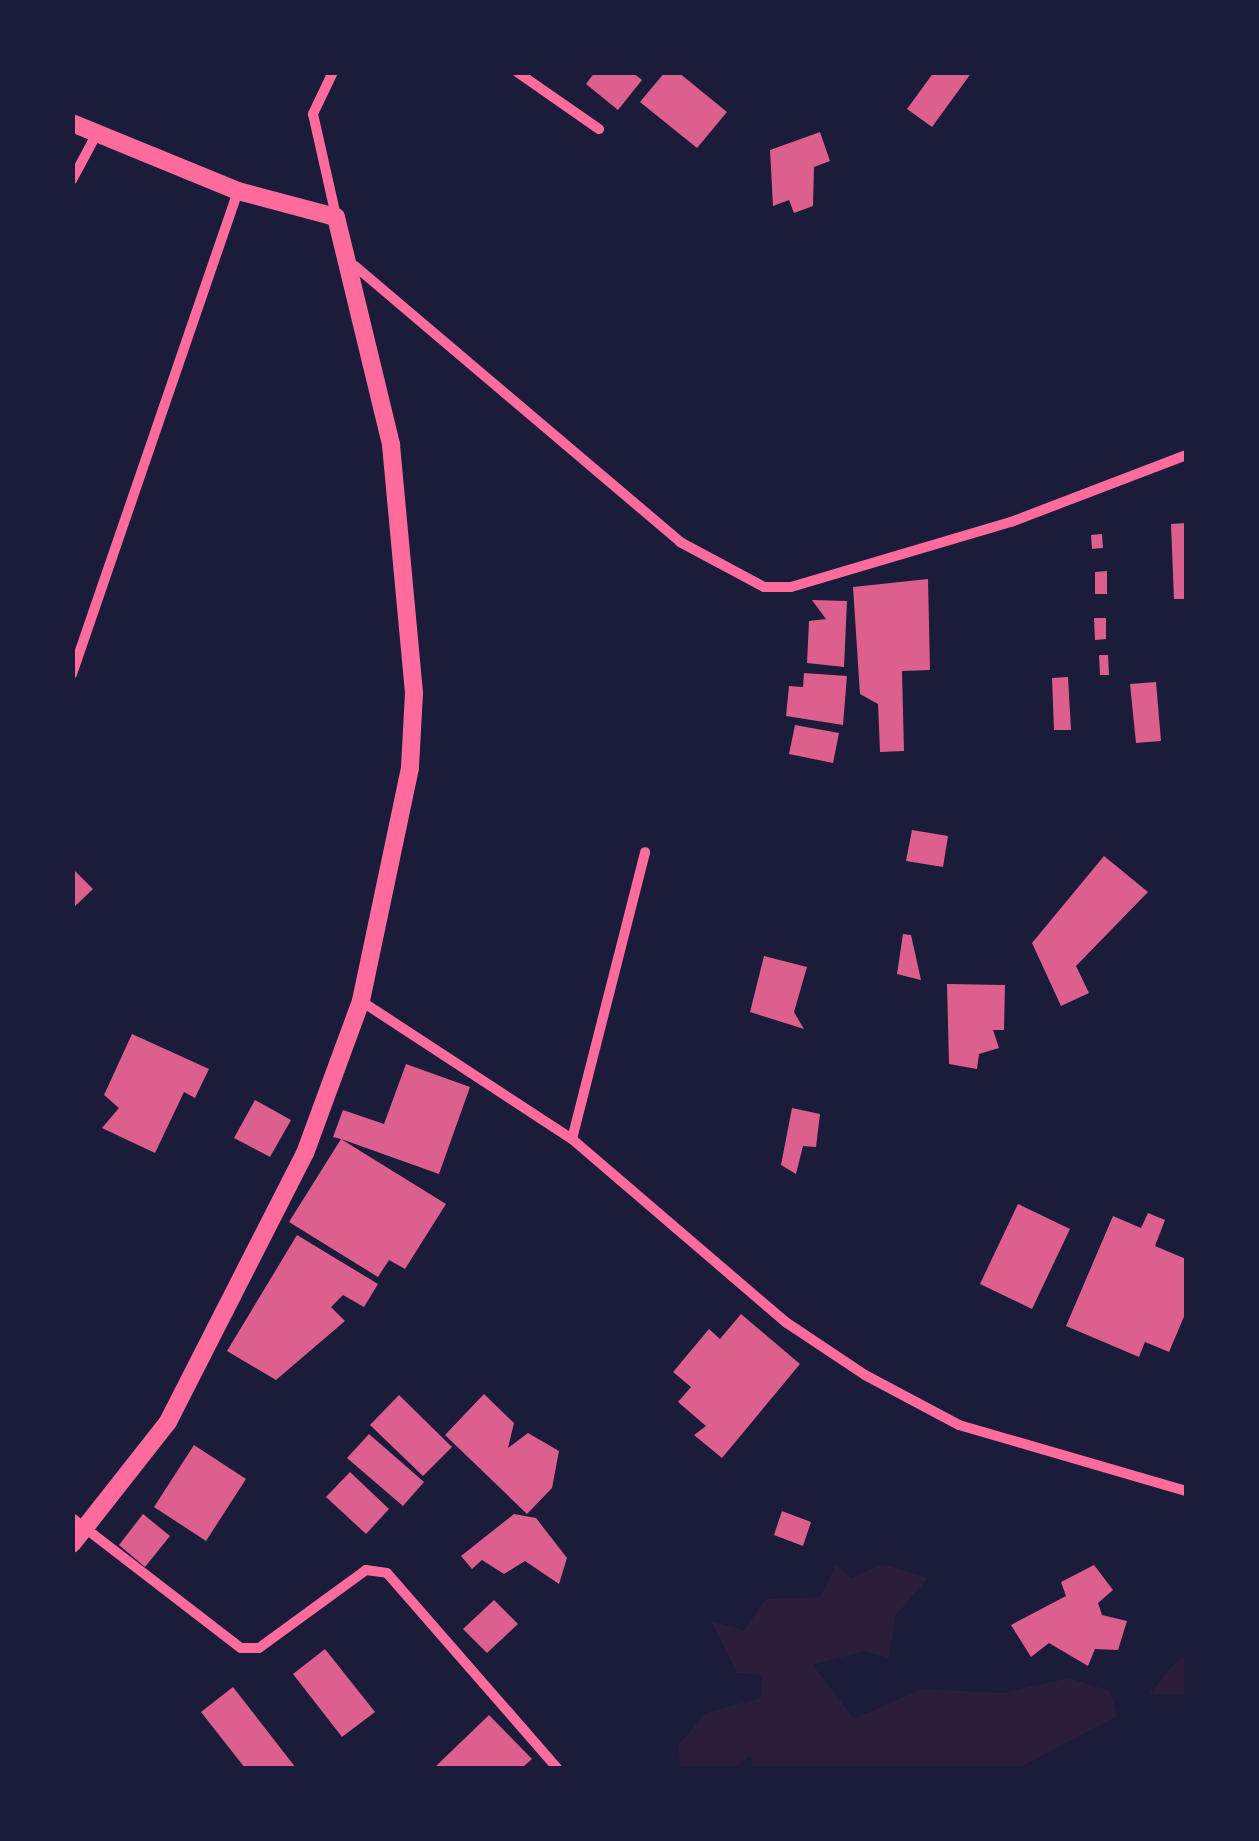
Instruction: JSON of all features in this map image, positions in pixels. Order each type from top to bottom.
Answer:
[{"type":"street","points":[[72,1544],[88,1529],[168,1422],[304,1153],[362,1001],[410,768],[414,693],[391,445],[355,266],[336,217],[314,114],[333,72]]},
{"type":"street","points":[[518,72],[599,130]]},
{"type":"street","points":[[72,124],[95,137],[238,191],[336,217]]},
{"type":"street","points":[[72,180],[95,137]]},
{"type":"street","points":[[72,674],[238,191]]},
{"type":"street","points":[[355,266],[680,542],[764,587],[1010,522],[1186,454]]},
{"type":"street","points":[[572,1138],[646,852]]},
{"type":"street","points":[[362,1001],[572,1138],[786,1323],[865,1375],[959,1425],[1186,1492]]},
{"type":"street","points":[[72,1518],[241,1648],[259,1648],[366,1570],[387,1572],[556,1768]]},
{"type":"shaded area","points":[[883,1564],[928,1578],[896,1615],[889,1658],[864,1651],[813,1665],[854,1719],[921,1689],[1003,1693],[1069,1678],[1110,1691],[1117,1716],[1019,1768],[753,1768],[751,1755],[734,1768],[680,1768],[679,1744],[706,1713],[760,1698],[762,1675],[737,1673],[711,1621],[744,1630],[766,1599],[820,1597],[836,1565],[852,1578]]},
{"type":"shaded area","points":[[1186,1655],[1186,1695],[1149,1694],[1176,1662]]},
{"type":"building","points":[[595,72],[632,72],[642,80],[618,110],[586,84]]},
{"type":"building","points":[[665,72],[678,72],[727,112],[697,148],[640,102]]},
{"type":"building","points":[[934,72],[972,72],[932,127],[907,109]]},
{"type":"building","points":[[820,132],[830,161],[814,167],[813,206],[794,213],[789,200],[773,206],[770,150]]},
{"type":"building","points":[[1186,523],[1186,599],[1174,599],[1171,524]]},
{"type":"building","points":[[1102,534],[1103,548],[1092,549],[1091,535]]},
{"type":"building","points":[[1107,571],[1107,594],[1095,594],[1095,572]]},
{"type":"building","points":[[928,579],[930,670],[902,671],[904,751],[880,752],[878,704],[860,694],[853,587]]},
{"type":"building","points":[[812,600],[847,601],[844,667],[807,663],[809,621],[826,619]]},
{"type":"building","points":[[1094,618],[1106,618],[1106,639],[1095,640]]},
{"type":"building","points":[[1099,655],[1108,655],[1109,675],[1100,675]]},
{"type":"building","points":[[804,673],[847,676],[843,725],[786,716],[789,686],[803,687]]},
{"type":"building","points":[[1068,677],[1071,730],[1054,730],[1052,678]]},
{"type":"building","points":[[1156,682],[1161,741],[1136,743],[1130,684]]},
{"type":"building","points":[[795,725],[839,733],[833,763],[789,754]]},
{"type":"building","points":[[912,830],[948,836],[943,867],[906,861]]},
{"type":"building","points":[[1104,856],[1148,892],[1076,966],[1089,993],[1061,1006],[1032,943]]},
{"type":"building","points":[[72,868],[93,889],[72,909]]},
{"type":"building","points":[[903,934],[911,935],[921,980],[897,974]]},
{"type":"building","points":[[764,956],[807,967],[794,1012],[804,1029],[750,1012]]},
{"type":"building","points":[[947,984],[1005,985],[1004,1030],[993,1030],[999,1048],[979,1054],[977,1069],[949,1064]]},
{"type":"building","points":[[132,1034],[209,1069],[195,1098],[184,1092],[155,1153],[102,1128],[119,1108],[104,1095]]},
{"type":"building","points":[[406,1064],[470,1087],[439,1174],[333,1137],[343,1110],[384,1124]]},
{"type":"building","points":[[255,1100],[291,1120],[270,1157],[234,1138]]},
{"type":"building","points":[[792,1108],[820,1114],[816,1147],[803,1146],[796,1174],[781,1165]]},
{"type":"building","points":[[341,1139],[446,1204],[405,1269],[389,1260],[378,1277],[289,1222]]},
{"type":"building","points":[[1018,1204],[1070,1229],[1032,1309],[980,1284]]},
{"type":"building","points":[[1148,1213],[1165,1220],[1155,1246],[1186,1259],[1186,1312],[1169,1352],[1145,1342],[1139,1357],[1066,1326],[1113,1216],[1141,1228]]},
{"type":"building","points":[[297,1235],[378,1284],[364,1307],[343,1295],[331,1307],[345,1321],[276,1380],[227,1351]]},
{"type":"building","points":[[741,1314],[800,1364],[722,1458],[694,1435],[706,1426],[678,1402],[691,1387],[673,1372],[709,1329],[720,1339]]},
{"type":"building","points":[[484,1394],[514,1423],[508,1448],[528,1433],[559,1451],[552,1488],[527,1514],[445,1435]]},
{"type":"building","points":[[399,1395],[452,1447],[423,1476],[370,1425]]},
{"type":"building","points":[[369,1434],[424,1482],[403,1506],[347,1458]]},
{"type":"building","points":[[194,1445],[246,1479],[206,1541],[154,1507]]},
{"type":"building","points":[[350,1472],[389,1509],[366,1534],[326,1497]]},
{"type":"building","points":[[782,1511],[811,1522],[803,1546],[774,1535]]},
{"type":"building","points":[[143,1514],[170,1536],[145,1567],[119,1545]]},
{"type":"building","points":[[514,1514],[536,1518],[567,1558],[559,1584],[525,1561],[504,1574],[482,1560],[472,1569],[461,1556]]},
{"type":"building","points":[[1094,1565],[1113,1590],[1098,1603],[1102,1615],[1127,1621],[1118,1650],[1095,1649],[1088,1666],[1049,1643],[1031,1657],[1011,1625],[1066,1596],[1061,1582]]},
{"type":"building","points":[[494,1600],[518,1624],[487,1653],[463,1629]]},
{"type":"building","points":[[325,1649],[375,1712],[342,1737],[293,1674]]},
{"type":"building","points":[[233,1687],[296,1768],[245,1768],[201,1712]]},
{"type":"building","points":[[489,1715],[532,1759],[522,1768],[434,1768]]}]
